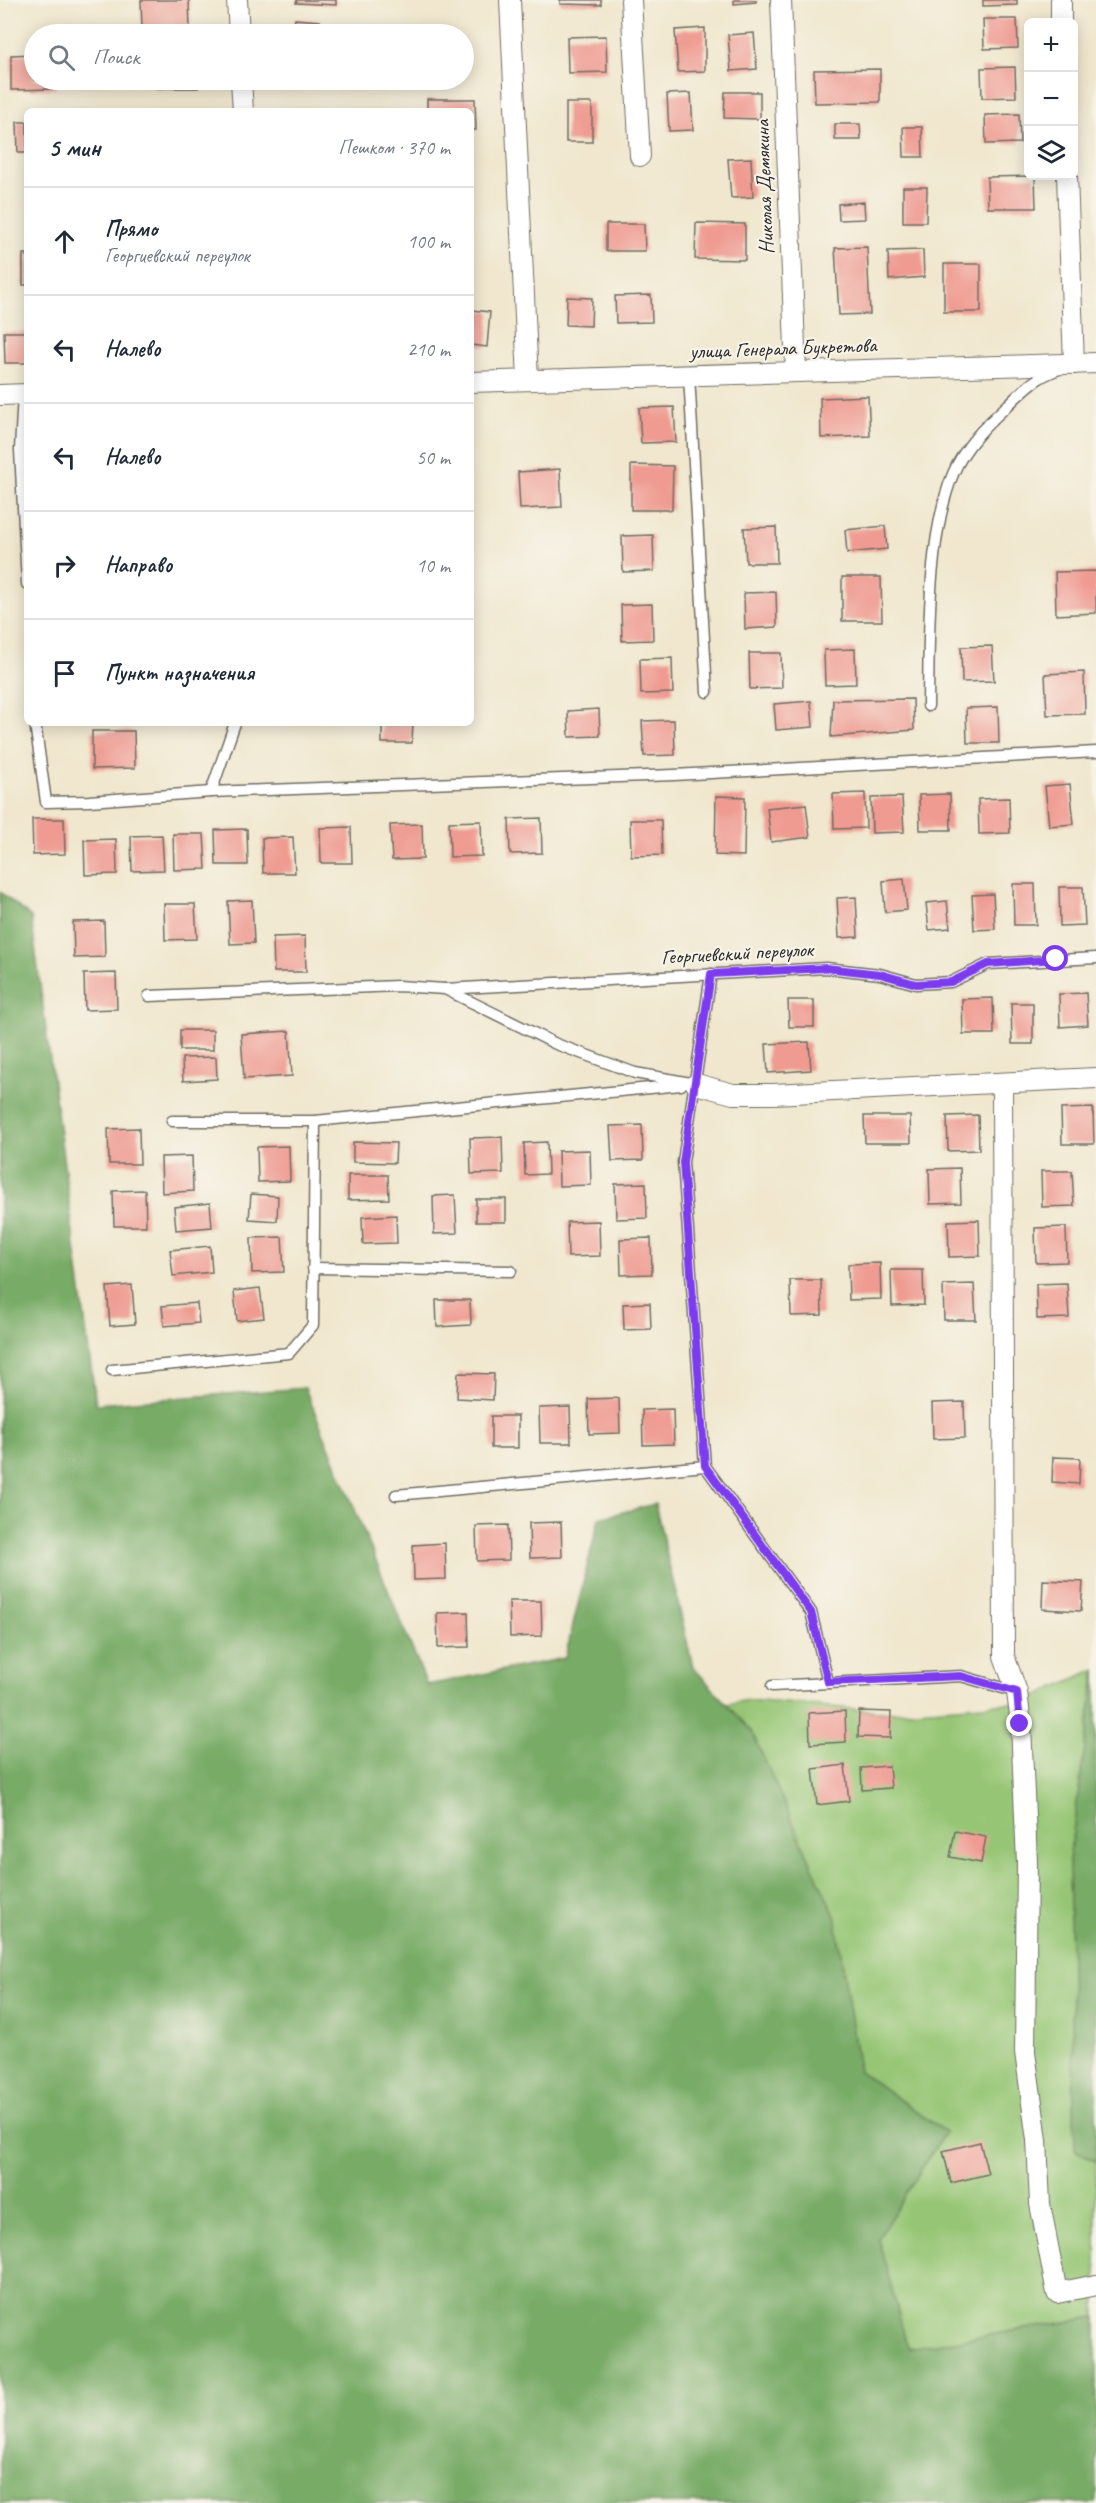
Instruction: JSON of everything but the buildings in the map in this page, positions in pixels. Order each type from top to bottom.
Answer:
[{"type":"street","points":[[237,0],[238,24]]},
{"type":"street","points":[[510,0],[528,380]]},
{"type":"street","points":[[631,0],[640,156]]},
{"type":"street","name":"Николая Демякина","points":[[781,0],[796,372]]},
{"type":"street","points":[[1061,0],[1061,18]]},
{"type":"street","points":[[242,90],[243,108]]},
{"type":"street","points":[[1067,180],[1074,364]]},
{"type":"street","name":"улица Генерала Букретова","points":[[474,382],[1096,363]]},
{"type":"street","points":[[0,395],[24,394]]},
{"type":"street","points":[[696,1084],[733,1094],[763,1094],[1096,1078]]},
{"type":"street","points":[[1002,1083],[1004,1656],[1017,1692],[1027,1863],[1025,2052],[1037,2140],[1040,2204],[1057,2293],[1096,2285]]},
{"type":"lane","points":[[928,706],[930,619],[938,527],[953,473],[980,431],[1038,377],[1074,364]]},
{"type":"lane","points":[[689,375],[707,692]]},
{"type":"lane","points":[[24,405],[20,450],[24,527]]},
{"type":"lane","points":[[35,726],[46,802],[211,792],[674,776],[1096,752]]},
{"type":"lane","points":[[211,792],[234,726]]},
{"type":"lane","name":"Георгиевский переулок","points":[[150,996],[398,986],[445,989],[826,968],[880,974],[916,984],[951,982],[988,964],[1096,958]]},
{"type":"lane","points":[[711,974],[683,1162],[705,1466],[811,1612],[828,1682]]},
{"type":"lane","points":[[445,989],[556,1044],[635,1073],[696,1084]]},
{"type":"lane","points":[[172,1121],[315,1121],[696,1084]]},
{"type":"lane","points":[[112,1370],[289,1353],[313,1325],[315,1121]]},
{"type":"lane","points":[[314,1268],[512,1271]]},
{"type":"lane","points":[[396,1495],[705,1466]]},
{"type":"lane","points":[[772,1686],[961,1676],[1017,1692]]},
{"type":"green space","points":[[0,892],[31,917],[96,1404],[305,1388],[427,1685],[565,1658],[599,1518],[655,1504],[693,1667],[752,1732],[835,1916],[859,2071],[945,2132],[878,2238],[908,2349],[1096,2317],[1096,2503],[0,2503]]},
{"type":"green space","points":[[1096,1669],[1069,1860],[1075,2150],[1096,2161],[1096,2317],[908,2349],[878,2238],[945,2132],[859,2071],[835,1916],[726,1704],[749,1700],[891,1712],[1023,1702]]},
{"type":"green space","points":[[1096,1669],[1096,2161],[1075,2150],[1069,1860]]},
{"type":"route","points":[[1020,1724],[1017,1692],[961,1676],[828,1682],[811,1612],[705,1466],[683,1162],[711,974],[826,968],[880,974],[916,984],[951,982],[988,964],[1056,959]]}]
